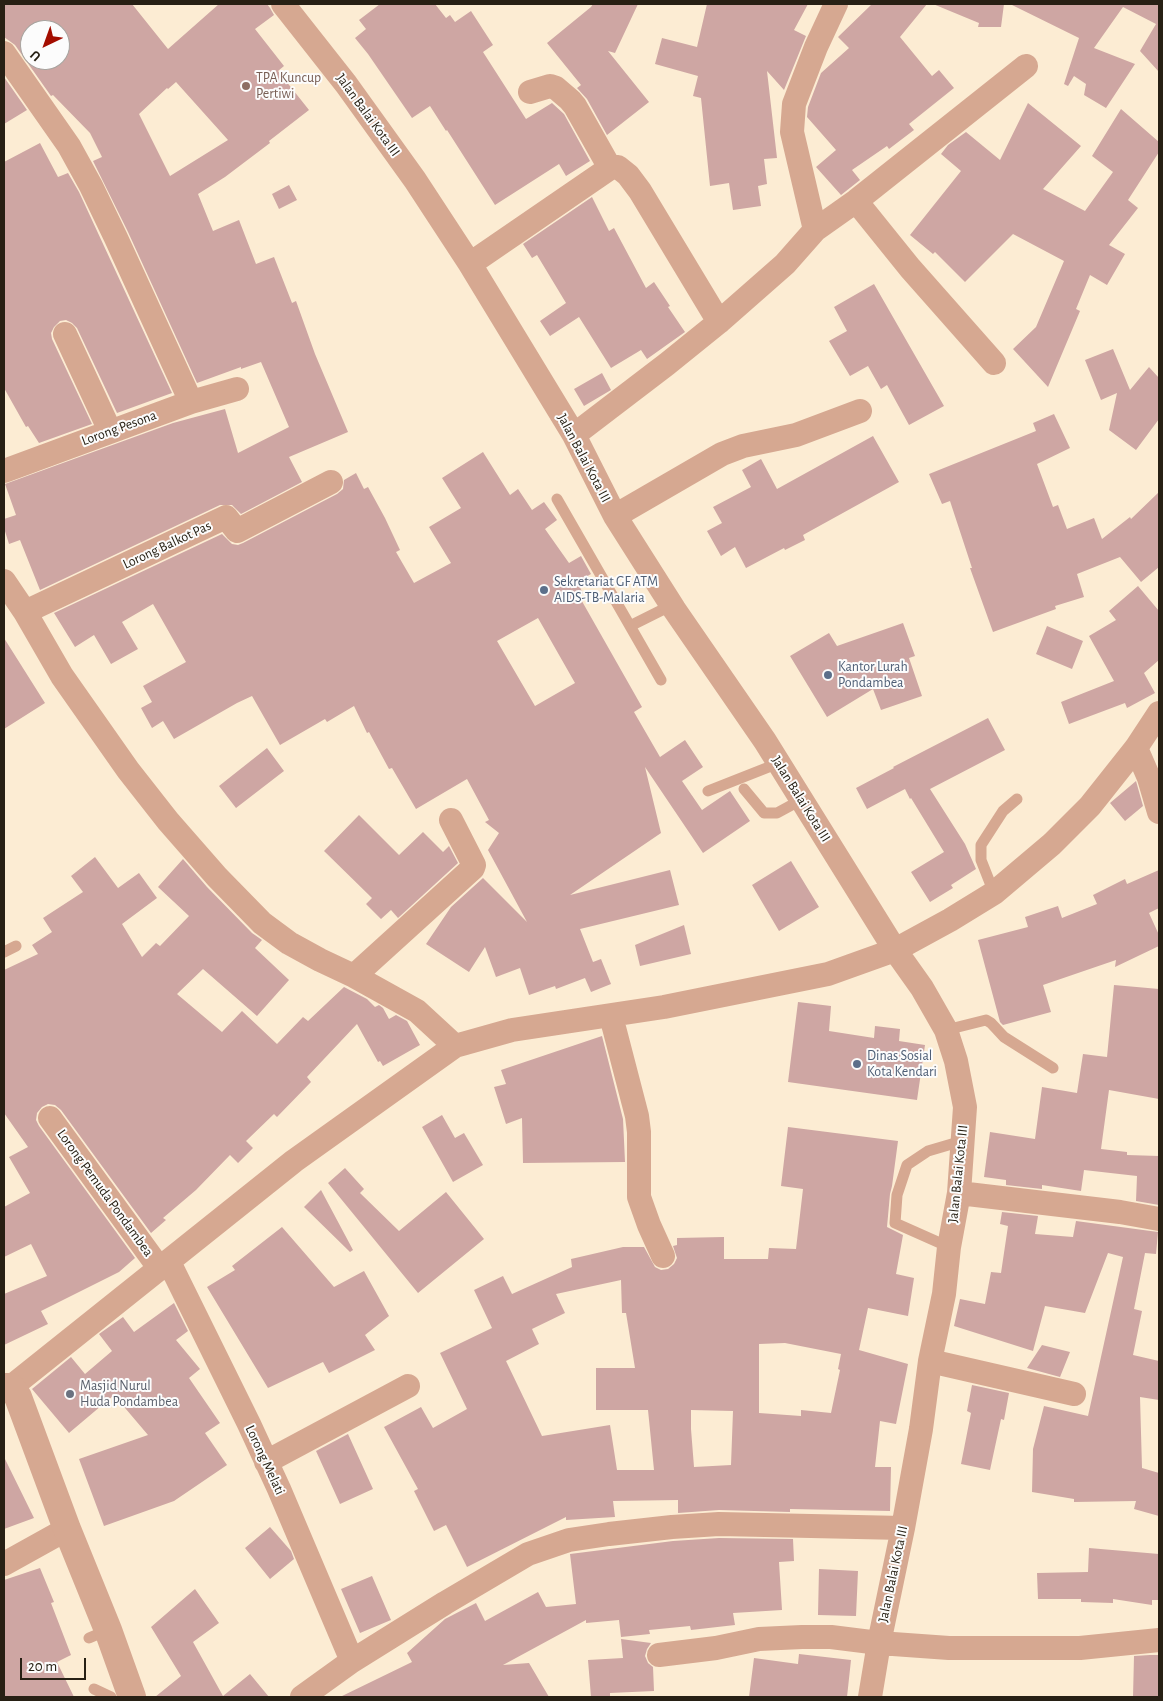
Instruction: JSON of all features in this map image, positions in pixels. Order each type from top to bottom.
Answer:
[{"type":"street","name":"Jalan Balai Kota III","points":[[283,4],[381,132],[470,264],[574,435],[615,516],[672,605],[779,763],[895,950],[922,988],[946,1030],[956,1061],[965,1107],[958,1193],[944,1294],[930,1362],[921,1429],[903,1528],[878,1643],[870,1697]]},
{"type":"street","points":[[815,230],[792,132],[794,104],[827,20],[836,4]]},
{"type":"street","points":[[4,53],[69,146],[91,186],[191,402]]},
{"type":"street","points":[[574,435],[719,322],[785,264],[815,230],[856,201],[1026,66]]},
{"type":"street","points":[[530,92],[550,86],[556,88],[570,100],[610,168]]},
{"type":"street","points":[[470,264],[610,168],[618,168],[624,171],[640,191],[719,322]]},
{"type":"street","points":[[856,201],[910,268],[994,363]]},
{"type":"street","points":[[65,334],[110,430]]},
{"type":"street","name":"Lorong Pesona","points":[[4,471],[110,430],[191,402],[237,390]]},
{"type":"street","points":[[615,516],[722,454],[743,446],[796,435],[860,411]]},
{"type":"street","name":"Lorong Balkot Pas","points":[[25,612],[226,517],[238,530],[331,482]]},
{"type":"street","points":[[4,581],[25,612],[62,676],[128,770],[168,821],[217,877],[262,922],[289,942],[417,1012],[455,1046]]},
{"type":"street","points":[[132,1697],[98,1634],[67,1529],[18,1397],[7,1387],[165,1266],[294,1161],[455,1046],[512,1030],[664,1007],[828,974],[895,950],[950,920],[994,893],[1052,844],[1090,806],[1136,748],[1159,713]]},
{"type":"street","points":[[1136,748],[1149,778],[1159,812]]},
{"type":"street","points":[[354,976],[473,868],[474,866],[452,820]]},
{"type":"street","points":[[611,1016],[637,1116],[639,1132],[639,1197],[662,1256]]},
{"type":"street","name":"Lorong Pemuda Pondambea","points":[[50,1118],[165,1266]]},
{"type":"street","points":[[958,1193],[1120,1212],[1159,1219]]},
{"type":"street","name":"Lorong Melati","points":[[165,1266],[266,1462],[352,1661]]},
{"type":"street","points":[[930,1362],[1074,1394]]},
{"type":"street","points":[[266,1462],[408,1386]]},
{"type":"street","points":[[302,1697],[352,1661],[528,1554],[569,1540],[672,1527],[719,1524],[903,1528]]},
{"type":"street","points":[[4,1564],[67,1529]]},
{"type":"street","points":[[659,1655],[716,1648],[758,1639],[831,1637],[878,1643],[949,1648],[1080,1648],[1159,1640]]},
{"type":"lane","points":[[557,499],[661,680]]},
{"type":"lane","points":[[630,626],[672,605]]},
{"type":"lane","points":[[708,791],[779,763]]},
{"type":"lane","points":[[744,789],[764,813],[777,813],[801,800]]},
{"type":"lane","points":[[994,893],[981,860],[981,845],[1003,811],[1017,799]]},
{"type":"lane","points":[[4,952],[16,946]]},
{"type":"lane","points":[[946,1030],[986,1020],[1004,1037],[1054,1068]]},
{"type":"lane","points":[[950,1247],[895,1223],[897,1195],[907,1165],[928,1151],[962,1141]]},
{"type":"lane","points":[[94,1689],[110,1697]]},
{"type":"building","points":[[4,4],[132,4],[168,49],[219,4],[267,4],[274,15],[255,29],[284,66],[278,71],[309,110],[269,141],[270,143],[225,177],[198,194],[213,231],[239,220],[256,264],[274,257],[292,303],[296,301],[315,354],[348,432],[289,457],[302,482],[241,514],[232,505],[220,505],[40,590],[20,540],[9,544],[4,528],[4,519],[16,515],[5,484],[173,423],[225,409],[238,453],[289,427],[261,362],[197,383],[128,232],[93,161],[102,157],[90,133],[53,95],[51,96],[33,70],[70,70],[70,20],[20,20],[20,52],[15,45],[4,37]],"holes":[[[176,82],[228,140],[170,176],[139,114]]]},
{"type":"building","points":[[380,4],[435,4],[446,18],[450,15],[455,22],[471,11],[493,45],[483,52],[526,119],[552,103],[564,114],[590,161],[566,176],[559,164],[495,205],[430,106],[412,118],[355,38],[366,29],[359,20]]},
{"type":"building","points":[[593,4],[638,4],[615,53],[608,51],[649,102],[607,135],[587,99],[577,88],[581,85],[547,43]]},
{"type":"building","points":[[707,4],[808,4],[794,30],[806,36],[784,90],[767,71],[777,158],[764,159],[767,184],[758,186],[761,206],[733,210],[729,183],[710,186],[701,98],[693,96],[698,76],[655,64],[662,38],[697,47]]},
{"type":"building","points":[[872,4],[927,4],[900,37],[932,76],[939,70],[954,88],[909,124],[914,130],[889,149],[887,146],[852,170],[860,180],[841,195],[816,167],[836,150],[807,117],[808,107],[821,73],[849,48],[838,37]]},
{"type":"building","points":[[933,4],[1004,4],[1001,27],[978,27],[979,23]]},
{"type":"building","points":[[1010,4],[1159,4],[1159,72],[1140,51],[1156,24],[1123,7],[1094,48],[1135,64],[1106,108],[1084,95],[1086,84],[1074,76],[1068,86],[1064,84],[1079,38]]},
{"type":"building","points":[[4,77],[27,110],[4,124]]},
{"type":"building","points":[[1028,103],[1081,146],[1043,189],[1085,211],[1113,172],[1092,156],[1121,109],[1159,142],[1159,152],[1128,200],[1138,208],[1109,245],[1125,254],[1107,285],[1090,275],[1076,309],[1080,311],[1048,387],[1013,349],[1036,327],[1064,261],[1013,234],[965,282],[935,252],[933,254],[910,235],[961,171],[941,154],[948,145],[966,132],[1000,160]]},
{"type":"building","points":[[40,143],[58,177],[68,173],[79,192],[172,393],[117,413],[77,328],[66,320],[60,321],[51,333],[52,339],[92,424],[39,443],[28,426],[26,427],[4,388],[4,162]]},
{"type":"building","points":[[289,185],[297,200],[279,209],[272,194]]},
{"type":"building","points":[[592,197],[609,231],[614,228],[646,288],[654,282],[685,332],[647,359],[641,350],[611,368],[579,317],[550,336],[540,321],[566,303],[537,255],[532,258],[523,244]]},
{"type":"building","points":[[874,284],[944,406],[909,425],[887,385],[881,389],[868,366],[850,376],[829,341],[847,331],[834,307]]},
{"type":"building","points":[[1113,349],[1130,390],[1149,367],[1159,378],[1159,419],[1136,450],[1109,430],[1117,393],[1101,400],[1085,360]]},
{"type":"building","points":[[602,373],[611,390],[584,406],[574,389]]},
{"type":"building","points":[[1054,414],[1070,448],[1037,464],[1053,507],[1058,505],[1067,529],[1094,518],[1102,539],[1130,517],[1131,519],[1159,492],[1159,567],[1141,582],[1120,557],[1077,574],[1084,597],[1055,606],[1056,609],[993,632],[970,568],[972,568],[950,501],[942,504],[929,474],[1036,431],[1033,423]]},
{"type":"building","points":[[873,436],[899,482],[803,535],[805,540],[785,550],[784,548],[746,568],[735,547],[721,556],[707,531],[722,523],[713,507],[751,487],[742,470],[761,459],[777,489]]},
{"type":"building","points":[[483,452],[510,495],[518,489],[532,510],[544,502],[557,520],[545,529],[569,563],[581,556],[591,574],[577,582],[583,593],[579,596],[642,707],[634,712],[660,757],[685,740],[703,767],[682,781],[702,810],[730,791],[750,821],[703,853],[645,767],[661,833],[570,895],[670,870],[679,905],[580,929],[593,962],[601,959],[611,984],[591,992],[585,978],[556,989],[555,986],[529,995],[520,968],[496,977],[485,947],[469,972],[426,944],[451,907],[483,878],[527,922],[488,850],[499,833],[485,822],[489,820],[467,779],[416,809],[392,768],[389,769],[369,732],[367,733],[354,706],[327,722],[325,719],[280,745],[252,696],[174,739],[163,721],[152,728],[141,708],[152,702],[143,686],[186,662],[153,604],[122,622],[138,649],[111,664],[94,635],[75,647],[54,613],[222,534],[232,544],[238,545],[243,543],[337,494],[343,489],[344,480],[356,473],[364,489],[368,487],[385,518],[400,550],[396,552],[414,583],[451,563],[429,527],[461,508],[442,478]],"holes":[[[538,618],[575,683],[535,706],[497,641]]]},
{"type":"building","points":[[1138,586],[1159,611],[1159,660],[1144,673],[1155,693],[1127,708],[1125,703],[1069,724],[1061,702],[1114,681],[1089,636],[1116,620],[1109,611]]},
{"type":"building","points":[[903,623],[915,656],[909,658],[922,696],[881,710],[873,689],[827,717],[790,656],[829,633],[837,646]]},
{"type":"building","points":[[1047,626],[1083,641],[1072,669],[1036,654]]},
{"type":"building","points":[[4,638],[45,703],[4,729]]},
{"type":"building","points":[[988,718],[1005,750],[930,789],[965,844],[976,869],[951,885],[953,888],[930,902],[911,872],[944,852],[911,798],[905,789],[867,809],[856,788]]},
{"type":"building","points":[[267,748],[284,771],[236,808],[219,786]]},
{"type":"building","points":[[1136,781],[1143,806],[1125,821],[1110,803]]},
{"type":"building","points":[[359,815],[399,855],[423,832],[443,852],[449,846],[458,863],[398,918],[391,910],[381,919],[366,904],[372,898],[324,851]]},
{"type":"building","points":[[95,857],[118,888],[139,873],[157,898],[122,924],[142,957],[156,943],[160,946],[189,916],[158,887],[183,859],[207,887],[252,933],[262,940],[255,948],[289,980],[257,1016],[203,969],[177,994],[222,1032],[242,1011],[277,1044],[303,1017],[308,1021],[344,987],[367,999],[375,1007],[379,1005],[383,1008],[389,1019],[396,1015],[407,1021],[420,1045],[383,1066],[380,1061],[378,1062],[357,1024],[307,1077],[311,1082],[277,1117],[274,1114],[246,1141],[253,1148],[238,1163],[230,1155],[196,1190],[163,1218],[166,1220],[151,1233],[61,1110],[55,1105],[48,1104],[42,1107],[37,1113],[36,1120],[39,1126],[135,1258],[119,1272],[41,1311],[48,1324],[4,1345],[4,1294],[47,1276],[31,1244],[4,1257],[4,1207],[30,1193],[9,1157],[28,1147],[4,1113],[4,970],[38,954],[32,945],[52,932],[43,918],[83,892],[71,876]]},
{"type":"building","points":[[791,861],[819,907],[779,931],[752,885]]},
{"type":"building","points":[[1159,870],[1159,908],[1149,913],[1159,935],[1159,946],[1115,967],[1116,960],[1043,985],[1051,1012],[1003,1025],[1000,1022],[978,940],[1028,927],[1025,917],[1058,906],[1062,918],[1097,904],[1093,895],[1125,879],[1127,884]]},
{"type":"building","points":[[684,925],[691,954],[640,966],[635,945]]},
{"type":"building","points":[[1114,985],[1159,989],[1159,1099],[1109,1090],[1101,1149],[1127,1152],[1127,1155],[1159,1156],[1159,1205],[1136,1201],[1137,1176],[1084,1170],[1081,1191],[1042,1185],[1042,1189],[1006,1185],[1006,1180],[984,1177],[990,1132],[1035,1139],[1042,1087],[1077,1093],[1083,1054],[1107,1057]]},
{"type":"building","name":"Dinas Sosial Kota Kendari","points":[[798,1002],[831,1006],[829,1031],[874,1038],[875,1026],[900,1029],[899,1041],[925,1045],[917,1100],[788,1082]]},
{"type":"building","points":[[602,1036],[623,1119],[625,1162],[523,1163],[522,1118],[506,1124],[494,1087],[506,1084],[501,1070]]},
{"type":"building","points":[[442,1115],[455,1138],[464,1133],[483,1165],[453,1182],[422,1127]]},
{"type":"building","points":[[788,1127],[898,1141],[887,1227],[903,1235],[896,1274],[914,1278],[908,1316],[868,1308],[859,1350],[908,1364],[896,1424],[880,1421],[875,1467],[891,1467],[890,1511],[790,1509],[790,1512],[719,1510],[678,1513],[678,1500],[613,1501],[615,1517],[566,1520],[566,1517],[467,1567],[446,1525],[434,1531],[414,1491],[418,1489],[384,1427],[421,1407],[433,1428],[467,1409],[440,1353],[492,1328],[474,1290],[503,1276],[512,1294],[572,1267],[571,1259],[623,1247],[644,1247],[655,1267],[661,1270],[668,1269],[677,1258],[673,1246],[677,1245],[677,1238],[724,1237],[724,1259],[768,1259],[769,1248],[796,1249],[803,1189],[781,1186]],"holes":[[[621,1280],[622,1313],[626,1313],[635,1368],[596,1368],[596,1410],[648,1410],[654,1470],[617,1470],[610,1425],[542,1436],[506,1361],[539,1344],[532,1329],[565,1313],[556,1294]],[[785,1343],[841,1354],[838,1369],[840,1370],[831,1413],[801,1410],[801,1416],[759,1413],[759,1344]],[[691,1410],[733,1411],[731,1465],[694,1467]]]},
{"type":"building","points":[[345,1168],[364,1189],[360,1193],[399,1231],[446,1192],[484,1239],[418,1293],[328,1183]]},
{"type":"building","points":[[321,1190],[353,1250],[350,1252],[304,1207]]},
{"type":"building","points":[[1002,1212],[1038,1216],[1035,1234],[1073,1237],[1076,1221],[1158,1232],[1156,1254],[1145,1253],[1134,1309],[1142,1311],[1133,1355],[1159,1361],[1159,1400],[1140,1397],[1142,1468],[1159,1473],[1159,1516],[1134,1509],[1136,1501],[1074,1502],[1074,1499],[1032,1492],[1033,1449],[1044,1406],[1088,1416],[1123,1257],[1108,1253],[1085,1313],[1045,1306],[1033,1351],[954,1326],[960,1299],[985,1304],[991,1272],[1001,1273],[1008,1226],[1000,1224]]},
{"type":"building","points":[[282,1227],[334,1287],[364,1271],[389,1316],[365,1335],[375,1350],[329,1373],[323,1362],[268,1388],[207,1287],[235,1270],[232,1266]]},
{"type":"building","points":[[174,1303],[188,1331],[176,1340],[200,1369],[189,1378],[220,1423],[205,1433],[227,1465],[174,1501],[104,1526],[79,1459],[148,1435],[114,1395],[69,1433],[32,1389],[71,1357],[85,1374],[112,1351],[99,1334],[123,1317],[134,1332]]},
{"type":"building","points":[[1042,1345],[1070,1352],[1060,1377],[1027,1368]]},
{"type":"building","points":[[972,1385],[1009,1393],[1004,1420],[1001,1419],[990,1470],[961,1464],[971,1413],[967,1411]]},
{"type":"building","points":[[348,1434],[373,1489],[340,1504],[316,1451]]},
{"type":"building","points":[[4,1457],[34,1518],[4,1529]]},
{"type":"building","points":[[270,1527],[291,1551],[294,1559],[270,1579],[245,1548]]},
{"type":"building","points":[[719,1538],[793,1539],[794,1561],[779,1562],[782,1610],[733,1613],[735,1625],[691,1630],[690,1626],[649,1630],[650,1634],[621,1637],[619,1620],[586,1623],[586,1620],[503,1665],[529,1663],[549,1697],[340,1697],[412,1662],[407,1653],[445,1619],[476,1603],[485,1621],[538,1592],[546,1607],[576,1604],[570,1554],[673,1541]]},
{"type":"building","points":[[1089,1548],[1159,1554],[1159,1600],[1152,1600],[1152,1605],[1113,1599],[1113,1603],[1081,1602],[1081,1599],[1038,1599],[1037,1573],[1088,1572]]},
{"type":"building","points":[[40,1568],[54,1602],[51,1603],[71,1655],[57,1662],[74,1697],[4,1697],[4,1580]]},
{"type":"building","points":[[819,1569],[858,1571],[856,1616],[818,1615]]},
{"type":"building","points":[[372,1576],[391,1620],[360,1633],[341,1589]]},
{"type":"building","points":[[195,1589],[219,1623],[193,1642],[223,1696],[250,1674],[269,1697],[155,1697],[181,1676],[151,1627]]},
{"type":"building","points":[[621,1639],[651,1643],[645,1656],[648,1663],[653,1667],[654,1691],[610,1693],[610,1697],[591,1697],[588,1660],[623,1658]]},
{"type":"building","points":[[799,1654],[851,1660],[847,1697],[749,1697],[754,1658],[798,1664]]},
{"type":"building","points":[[1159,1655],[1158,1697],[1133,1697],[1134,1656]]},
{"type":"place","name":"TPA Kuncup Pertiwi","points":[[246,86]]},
{"type":"place","name":"Sekretariat GF ATM AIDS-TB-Malaria","points":[[544,590]]},
{"type":"place","name":"Kantor Lurah Pondambea","points":[[828,675]]},
{"type":"place","name":"Dinas Sosial Kota Kendari","points":[[857,1064]]},
{"type":"place","name":"Masjid Nurul Huda Pondambea","points":[[70,1394]]}]
